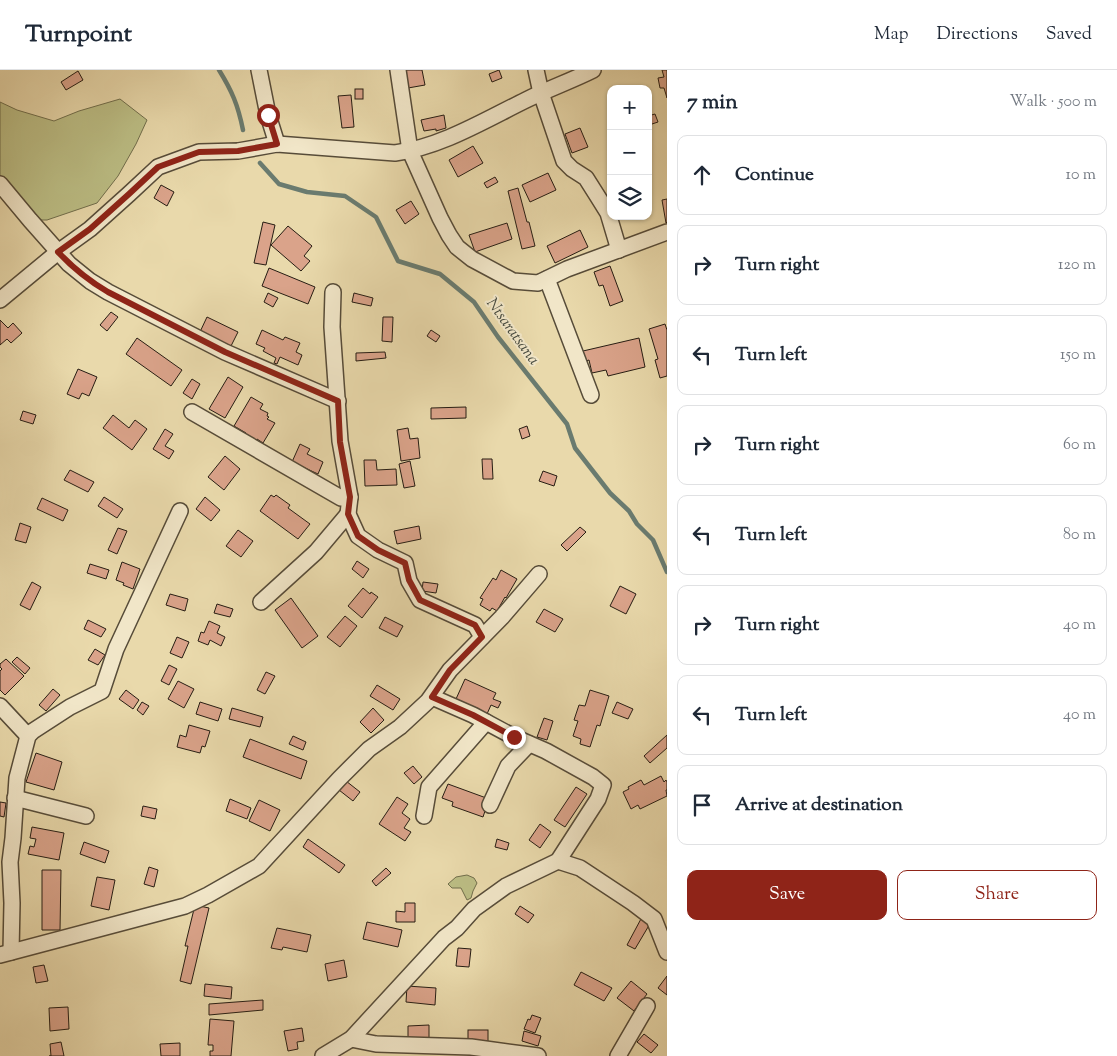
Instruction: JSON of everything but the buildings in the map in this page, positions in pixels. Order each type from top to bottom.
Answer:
[{"type":"street","points":[[258,70],[268,115],[277,144]]},
{"type":"street","points":[[398,70],[410,151],[440,218],[457,247],[472,259],[513,280],[538,283],[567,268],[667,232]]},
{"type":"street","points":[[536,70],[541,93],[564,161],[586,178],[608,213],[618,250]]},
{"type":"street","points":[[0,300],[58,252],[90,229],[158,167],[199,152],[238,151],[277,144],[395,154],[410,151],[458,133],[593,70]]},
{"type":"street","points":[[0,184],[69,264],[90,281],[225,352],[338,401]]},
{"type":"street","points":[[547,279],[591,395]]},
{"type":"street","points":[[333,292],[332,327],[340,442],[350,497],[348,514],[358,536],[378,550],[405,563],[409,580],[420,600],[475,625],[482,637]]},
{"type":"street","points":[[192,412],[341,498],[350,497]]},
{"type":"street","points":[[180,511],[116,649],[102,691],[70,708],[28,736],[17,778],[10,862],[12,904],[6,953],[185,906],[259,866],[369,749],[400,727],[432,697],[450,670],[540,574]]},
{"type":"street","points":[[261,602],[316,552],[348,514]]},
{"type":"street","points":[[323,1056],[351,1038],[444,938],[457,928],[474,909],[506,886],[558,861],[598,799],[602,785],[593,777],[546,751],[432,697]]},
{"type":"street","points":[[0,706],[28,736]]},
{"type":"street","points":[[424,816],[429,788],[486,722]]},
{"type":"street","points":[[490,805],[508,766],[529,744]]},
{"type":"street","points":[[16,798],[86,816]]},
{"type":"street","points":[[558,861],[580,868],[654,919],[667,952]]},
{"type":"street","points":[[618,1056],[647,1006]]},
{"type":"street","points":[[351,1038],[376,1044],[471,1047],[538,1056]]},
{"type":"green space","points":[[120,99],[147,120],[118,176],[97,203],[47,220],[35,220],[0,178],[0,102],[17,110],[54,121],[79,111]]},
{"type":"green space","points":[[467,875],[474,878],[477,883],[471,898],[467,900],[461,888],[452,888],[448,884],[456,877]]},
{"type":"waterway","name":"Ntsaratsana","points":[[219,70],[234,98],[243,130]]},
{"type":"waterway","name":"Ntsaratsana","points":[[260,163],[279,184],[307,192],[345,196],[376,217],[398,261],[440,274],[474,302],[498,337],[567,424],[575,448],[610,493],[629,511],[637,524],[653,540],[667,572]]},
{"type":"route","points":[[268,115],[277,144],[238,151],[199,152],[158,167],[90,229],[58,252],[69,264],[90,281],[108,292],[225,352],[338,401],[340,442],[350,497],[348,514],[358,536],[378,550],[405,563],[409,580],[420,600],[475,625],[482,637],[450,670],[432,697],[473,715],[514,737]]}]
